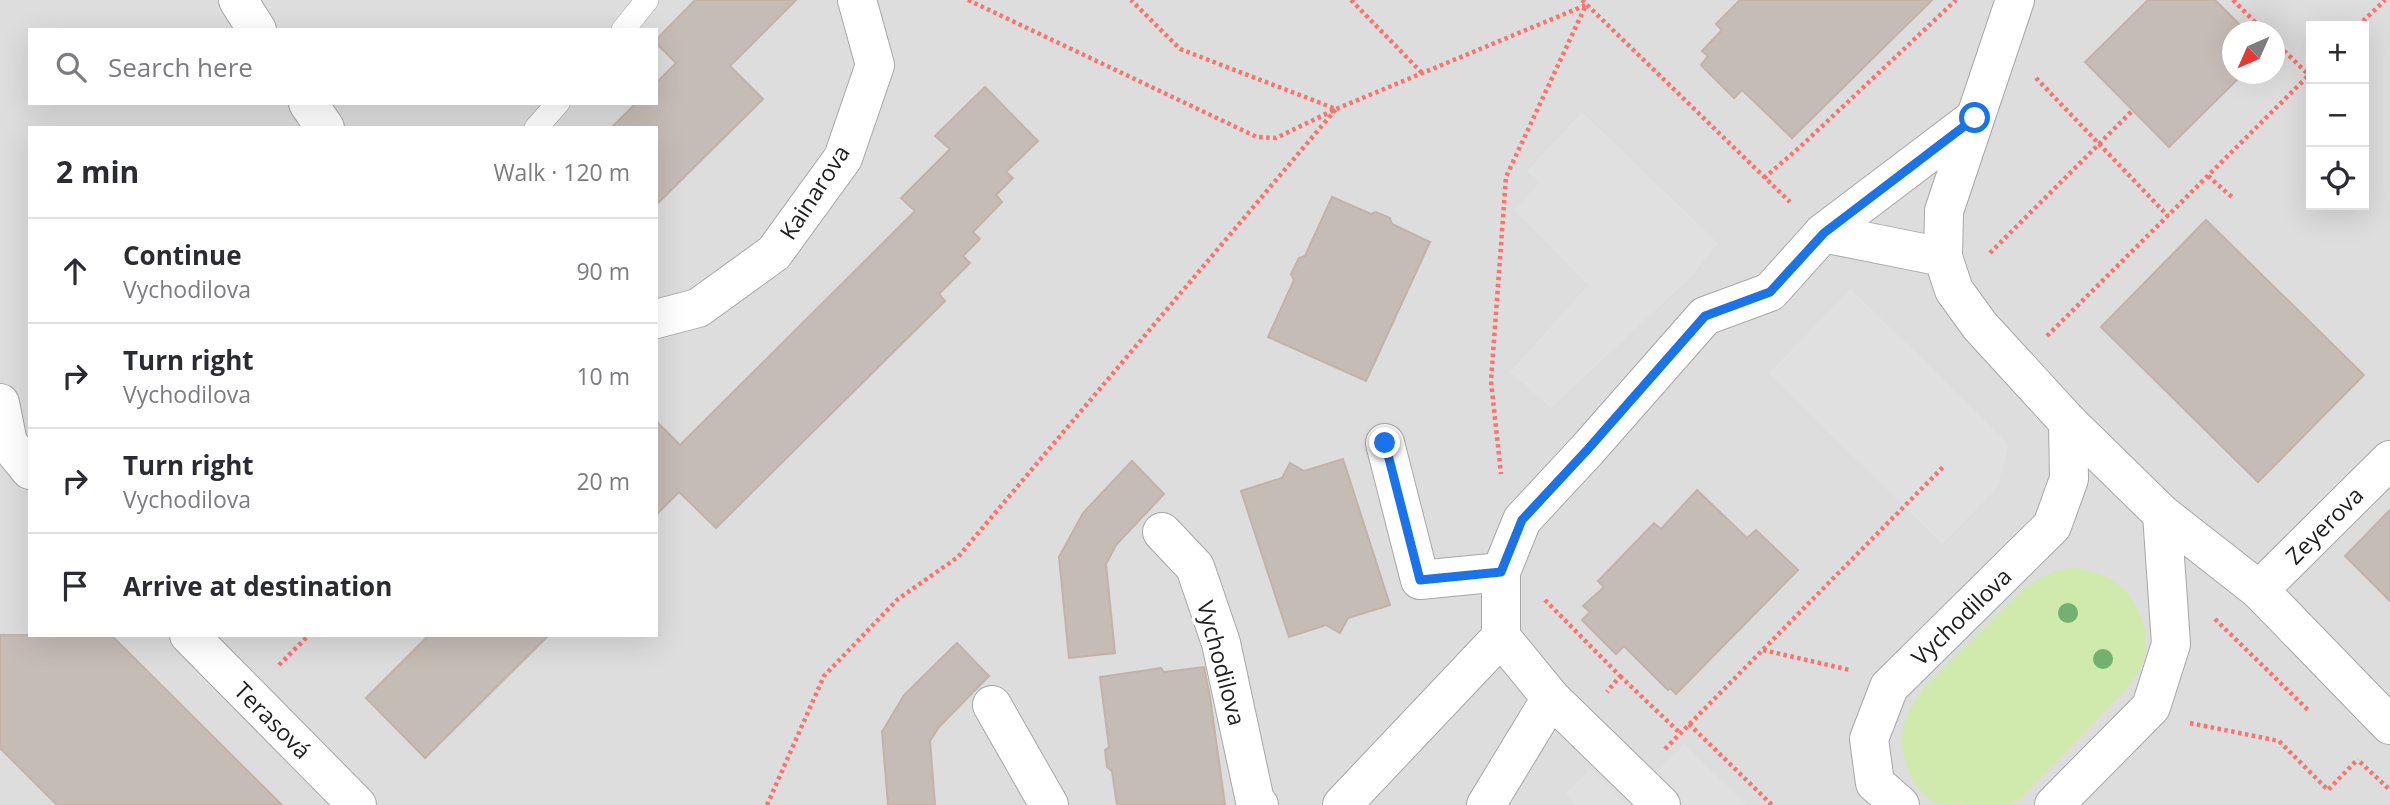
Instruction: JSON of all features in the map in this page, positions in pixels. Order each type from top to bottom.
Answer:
[{"type":"street","points":[[238,0],[256,28]]},
{"type":"street","name":"Kainarova","points":[[658,318],[698,308],[774,253],[843,158],[875,65],[857,0]]},
{"type":"street","points":[[2015,0],[1944,211],[1948,273],[1980,326],[2068,422],[2162,514],[2259,590],[2390,725]]},
{"type":"street","points":[[309,105],[324,126]]},
{"type":"street","points":[[1649,793],[1551,698],[1501,637],[1501,572],[1522,520],[1705,316],[1770,292],[1824,233],[1975,118]]},
{"type":"street","points":[[1824,233],[1948,273]]},
{"type":"street","points":[[0,403],[8,443],[28,468]]},
{"type":"street","name":"Vychodilova","points":[[1900,805],[1875,783],[1868,739],[1889,687],[2052,526],[2069,479],[2068,422]]},
{"type":"street","points":[[1385,443],[1420,580],[1501,572]]},
{"type":"street","name":"Zeyerova","points":[[2259,590],[2390,460]]},
{"type":"street","points":[[2054,805],[2151,707],[2171,644],[2162,514]]},
{"type":"street","name":"Vychodilova","points":[[1162,532],[1195,567],[1221,643],[1255,801],[1259,805]]},
{"type":"street","name":"Terasová","points":[[191,637],[358,805]]},
{"type":"street","points":[[1342,805],[1501,637]]},
{"type":"street","points":[[1486,805],[1551,698]]},
{"type":"street","points":[[992,705],[1049,805]]},
{"type":"lane","points":[[625,28],[646,0]]},
{"type":"lane","points":[[538,126],[556,105]]},
{"type":"path","points":[[968,0],[1257,137],[1276,138],[1336,109],[1584,2]]},
{"type":"path","points":[[1131,0],[1180,48],[1336,109]]},
{"type":"path","points":[[1351,0],[1422,73]]},
{"type":"path","points":[[1764,178],[1956,0]]},
{"type":"path","points":[[2233,0],[2254,21]]},
{"type":"path","points":[[2363,21],[2385,0]]},
{"type":"path","points":[[1584,2],[1824,233]]},
{"type":"path","points":[[1522,520],[1504,501],[1491,381],[1506,177],[1584,2]]},
{"type":"path","points":[[2285,51],[2306,70]]},
{"type":"path","points":[[1998,52],[2024,66],[2168,216]]},
{"type":"path","points":[[2017,366],[2306,78]]},
{"type":"path","points":[[767,805],[824,676],[898,599],[958,557],[1336,109]]},
{"type":"path","points":[[1948,273],[2099,145],[2133,110]]},
{"type":"path","points":[[2208,176],[2232,197]]},
{"type":"path","points":[[1649,793],[1680,733],[1942,467]]},
{"type":"path","points":[[1537,592],[1680,733]]},
{"type":"path","points":[[2212,617],[2310,712]]},
{"type":"path","points":[[1762,650],[1862,673]]},
{"type":"path","points":[[1580,726],[1620,676]]},
{"type":"path","points":[[2188,723],[2279,741],[2328,790],[2358,759]]},
{"type":"path","points":[[1689,724],[1772,805]]},
{"type":"path","points":[[2350,751],[2390,790]]},
{"type":"shaded area","points":[[0,0],[2390,0],[2390,805],[0,805]]},
{"type":"shaded area","points":[[1582,112],[1718,243],[1692,276],[1551,408],[1510,372],[1588,285],[1514,210],[1540,182],[1527,171]]},
{"type":"shaded area","points":[[1851,289],[2009,444],[1998,487],[1942,544],[1769,373]]},
{"type":"shaded area","points":[[1684,744],[1747,805],[1576,805],[1565,794],[1590,769],[1626,804]]},
{"type":"green space","points":[[2078,567],[2114,581],[2129,595],[2140,613],[2146,643],[2144,658],[2137,674],[2124,692],[2019,800],[2009,805],[1962,805],[1939,804],[1929,798],[1920,790],[1907,768],[1902,744],[1905,721],[1915,699],[2023,589],[2049,574]]},
{"type":"building","points":[[695,0],[796,0],[730,66],[763,99],[658,203],[658,126],[613,126],[634,105],[658,105],[658,81],[676,63],[658,45],[658,38]]},
{"type":"building","points":[[1740,0],[1932,0],[1792,138],[1742,90],[1734,98],[1701,65],[1708,56],[1702,51],[1722,30],[1716,24]]},
{"type":"building","points":[[2148,0],[2215,0],[2236,21],[2222,21],[2222,84],[2233,84],[2169,147],[2085,62]]},
{"type":"building","points":[[985,87],[1038,141],[1006,172],[1013,178],[996,195],[1002,202],[973,232],[980,239],[963,256],[970,263],[939,294],[945,301],[716,528],[679,492],[658,513],[658,423],[680,445],[915,211],[901,198],[950,149],[935,136]]},
{"type":"building","points":[[1332,197],[1371,214],[1376,212],[1390,218],[1392,224],[1430,242],[1366,381],[1268,337],[1294,280],[1291,274],[1299,258],[1305,256]]},
{"type":"building","points":[[2206,220],[2364,375],[2258,482],[2101,327]]},
{"type":"building","points":[[1343,459],[1390,605],[1348,618],[1340,633],[1326,625],[1289,637],[1241,491],[1282,478],[1290,463],[1304,471]]},
{"type":"building","points":[[1132,461],[1164,494],[1116,545],[1106,564],[1115,653],[1069,658],[1059,557],[1083,513]]},
{"type":"building","points":[[1697,490],[1747,538],[1756,530],[1798,570],[1676,694],[1670,688],[1668,690],[1624,646],[1616,654],[1582,620],[1590,612],[1583,606],[1604,587],[1598,581],[1654,523],[1661,529]]},
{"type":"building","points":[[2390,510],[2390,601],[2345,556]]},
{"type":"building","points":[[0,635],[113,637],[282,805],[57,805],[0,748]]},
{"type":"building","points":[[427,637],[547,637],[425,758],[366,698]]},
{"type":"building","points":[[957,643],[989,676],[939,727],[930,741],[935,805],[888,805],[882,732],[904,695]]},
{"type":"building","points":[[1204,667],[1225,805],[1117,805],[1112,771],[1107,767],[1105,750],[1109,747],[1100,677],[1161,668],[1164,672]]},
{"type":"route","points":[[1385,443],[1420,580],[1501,572],[1522,520],[1705,316],[1770,292],[1824,233],[1975,118]]}]
